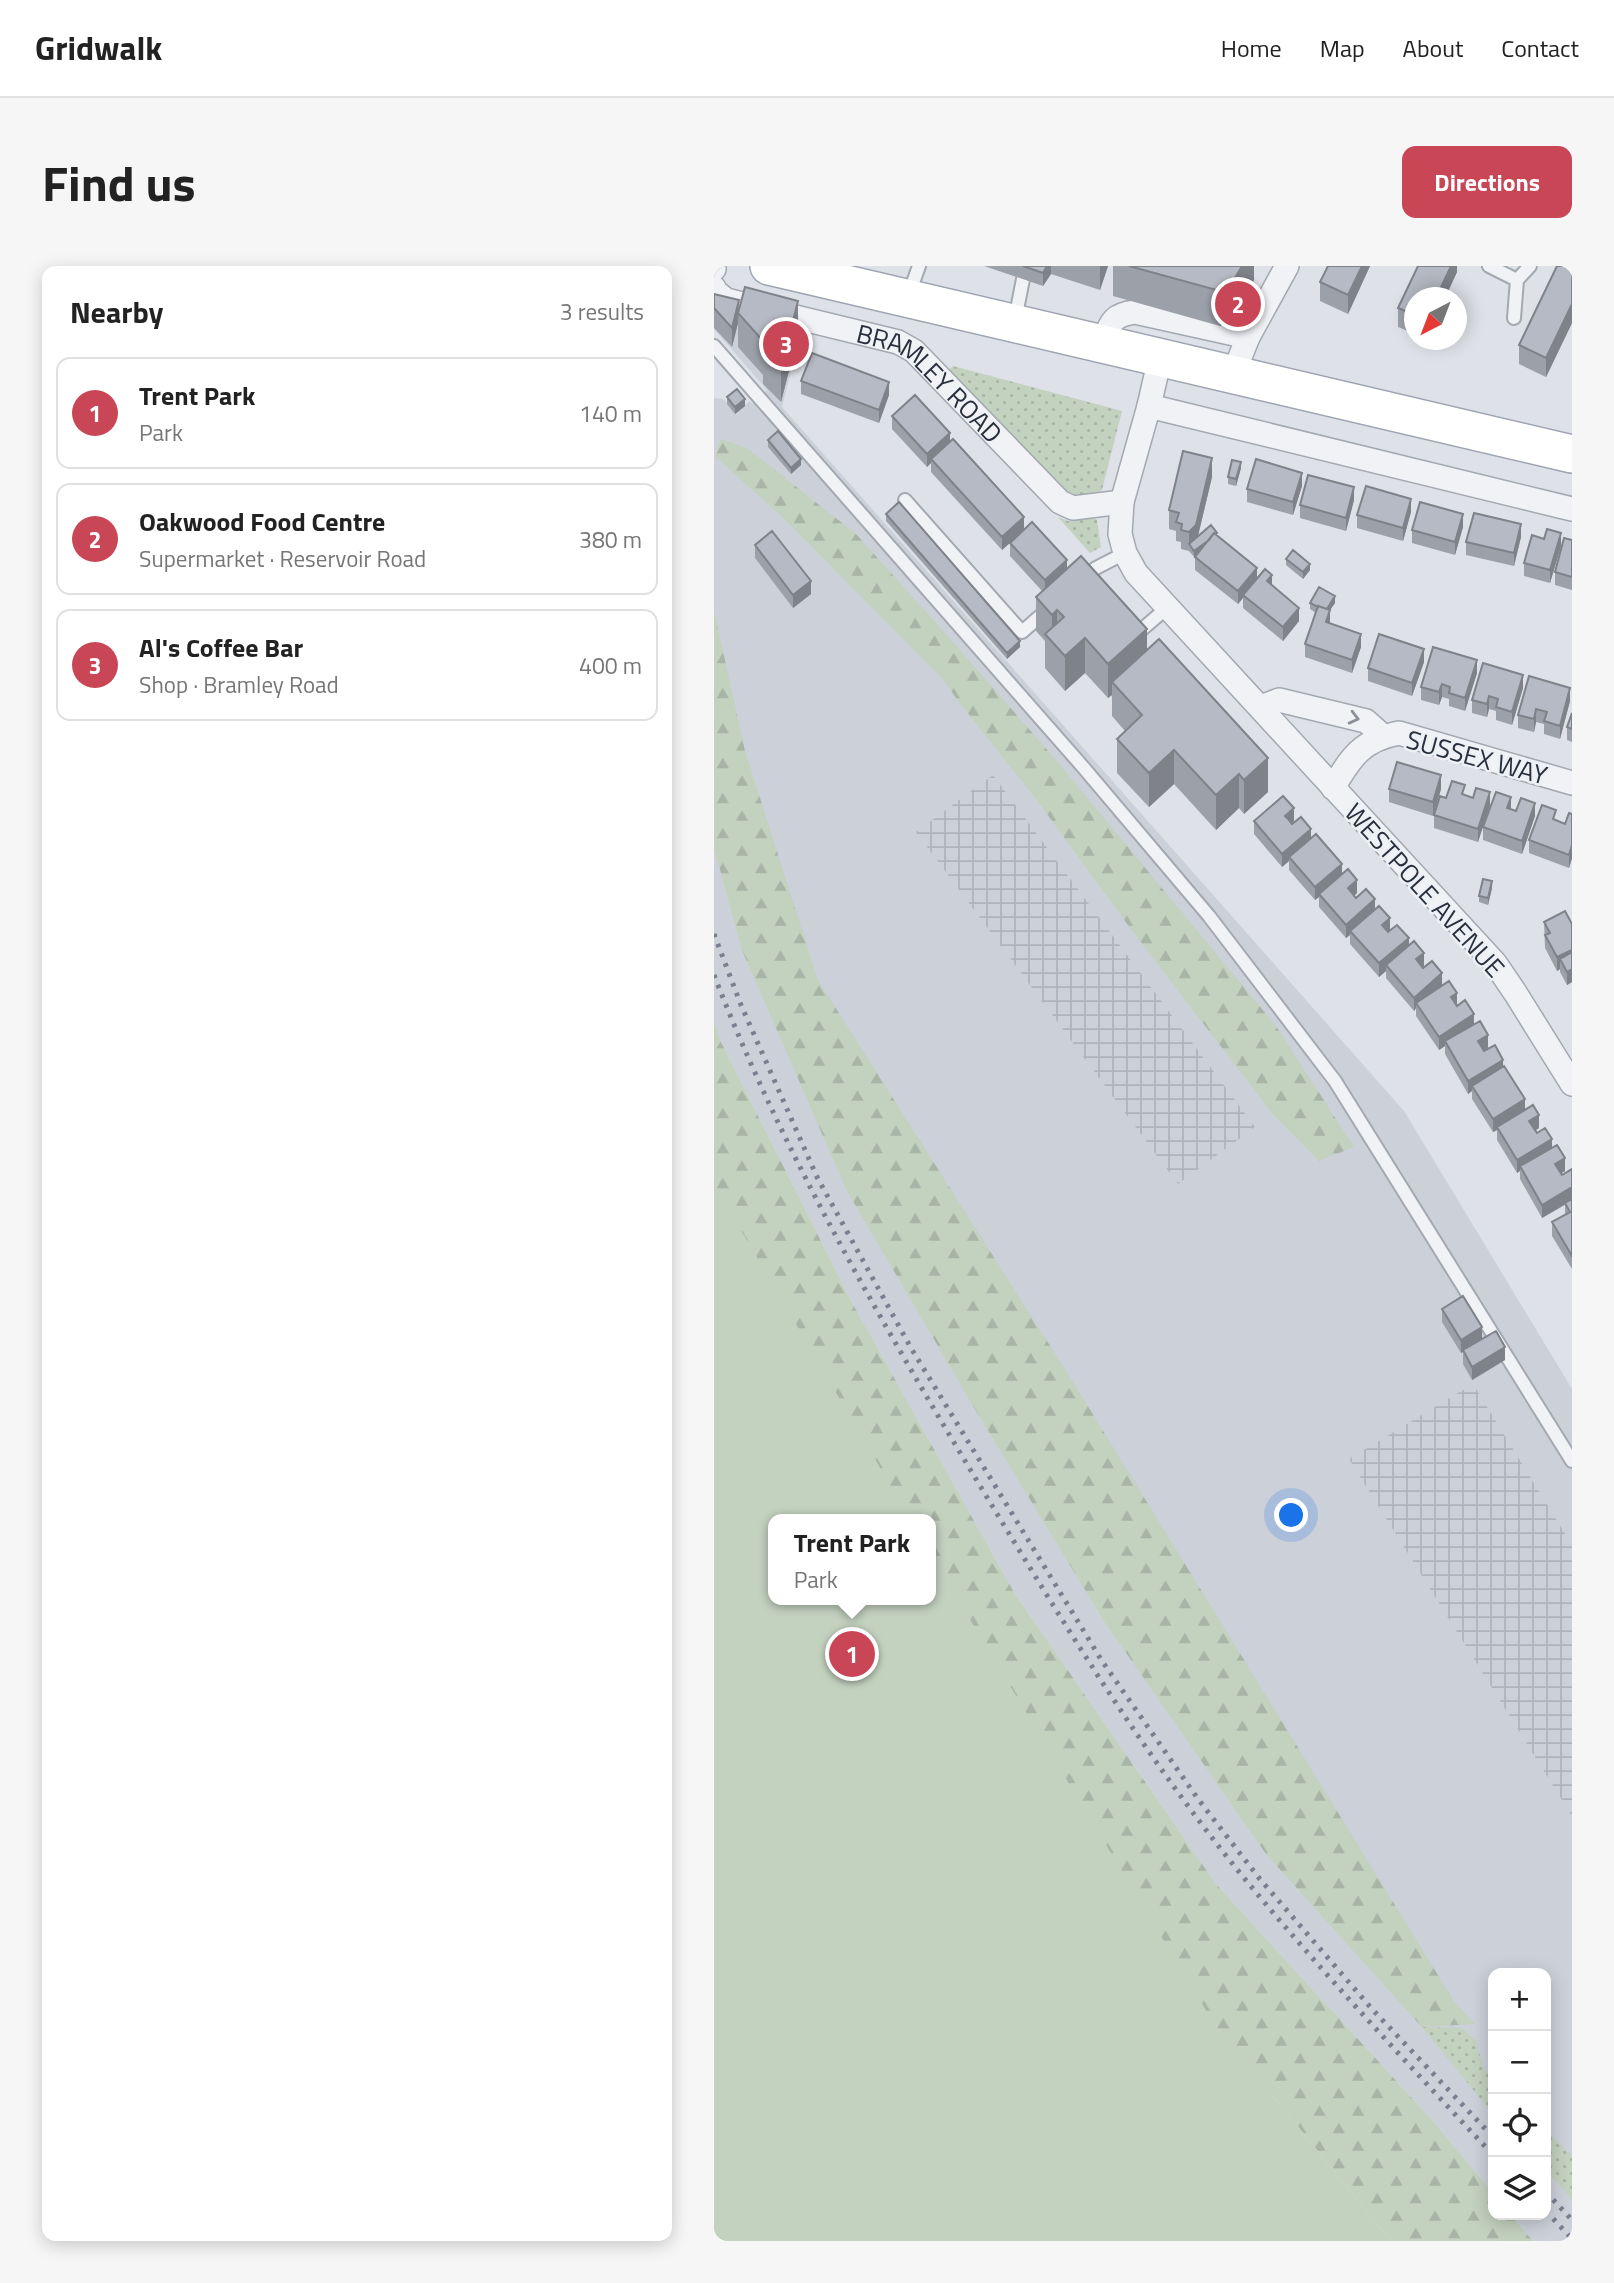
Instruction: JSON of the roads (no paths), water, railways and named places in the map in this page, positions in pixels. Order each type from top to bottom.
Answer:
[{"type":"main road","name":"BRAMLEY ROAD","points":[[769,266],[914,282],[1014,323],[1572,454]]},
{"type":"street","points":[[1233,375],[1248,337],[1287,266]]},
{"type":"street","name":"BRAMLEY ROAD","points":[[714,288],[726,300],[898,342],[914,351],[1060,502],[1073,509],[1122,502]]},
{"type":"street","points":[[1103,344],[1111,322],[1120,314],[1135,312],[1248,337]]},
{"type":"street","points":[[1160,358],[1122,502],[1119,534],[1136,573],[1261,708]]},
{"type":"street","points":[[1149,406],[1572,509]]},
{"type":"street","name":"SUSSEX WAY","points":[[1261,708],[1279,700],[1366,721],[1382,736]]},
{"type":"street","name":"WESTPOLE AVENUE","points":[[1261,708],[1495,963],[1572,1084]]},
{"type":"street","name":"SUSSEX WAY","points":[[1333,788],[1349,760],[1362,747],[1382,736],[1399,733],[1572,783]]},
{"type":"lane","points":[[1489,266],[1517,280]]},
{"type":"lane","points":[[1514,317],[1517,280],[1530,266]]},
{"type":"lane","points":[[1014,323],[1023,279]]},
{"type":"lane","points":[[714,346],[1074,756],[1209,916],[1335,1081],[1572,1461]]},
{"type":"lane","points":[[905,500],[1022,632],[1096,568],[1125,553]]},
{"type":"lane","points":[[1128,642],[1168,607]]},
{"type":"railway","points":[[714,934],[741,1005],[817,1177],[911,1348],[1102,1661],[1198,1799],[1259,1878],[1372,2009],[1488,2132]]},
{"type":"railway","points":[[714,975],[772,1110],[838,1240],[947,1431],[1110,1694],[1212,1838],[1278,1919],[1488,2150]]},
{"type":"railway","points":[[1551,2197],[1572,2220]]},
{"type":"railway","points":[[1551,2216],[1572,2239]]},
{"type":"place","name":"Oakwood Food Centre","points":[[1238,304]]},
{"type":"place","name":"Al's Coffee Bar","points":[[786,344]]},
{"type":"place","name":"Trent Park","points":[[852,1654]]}]
